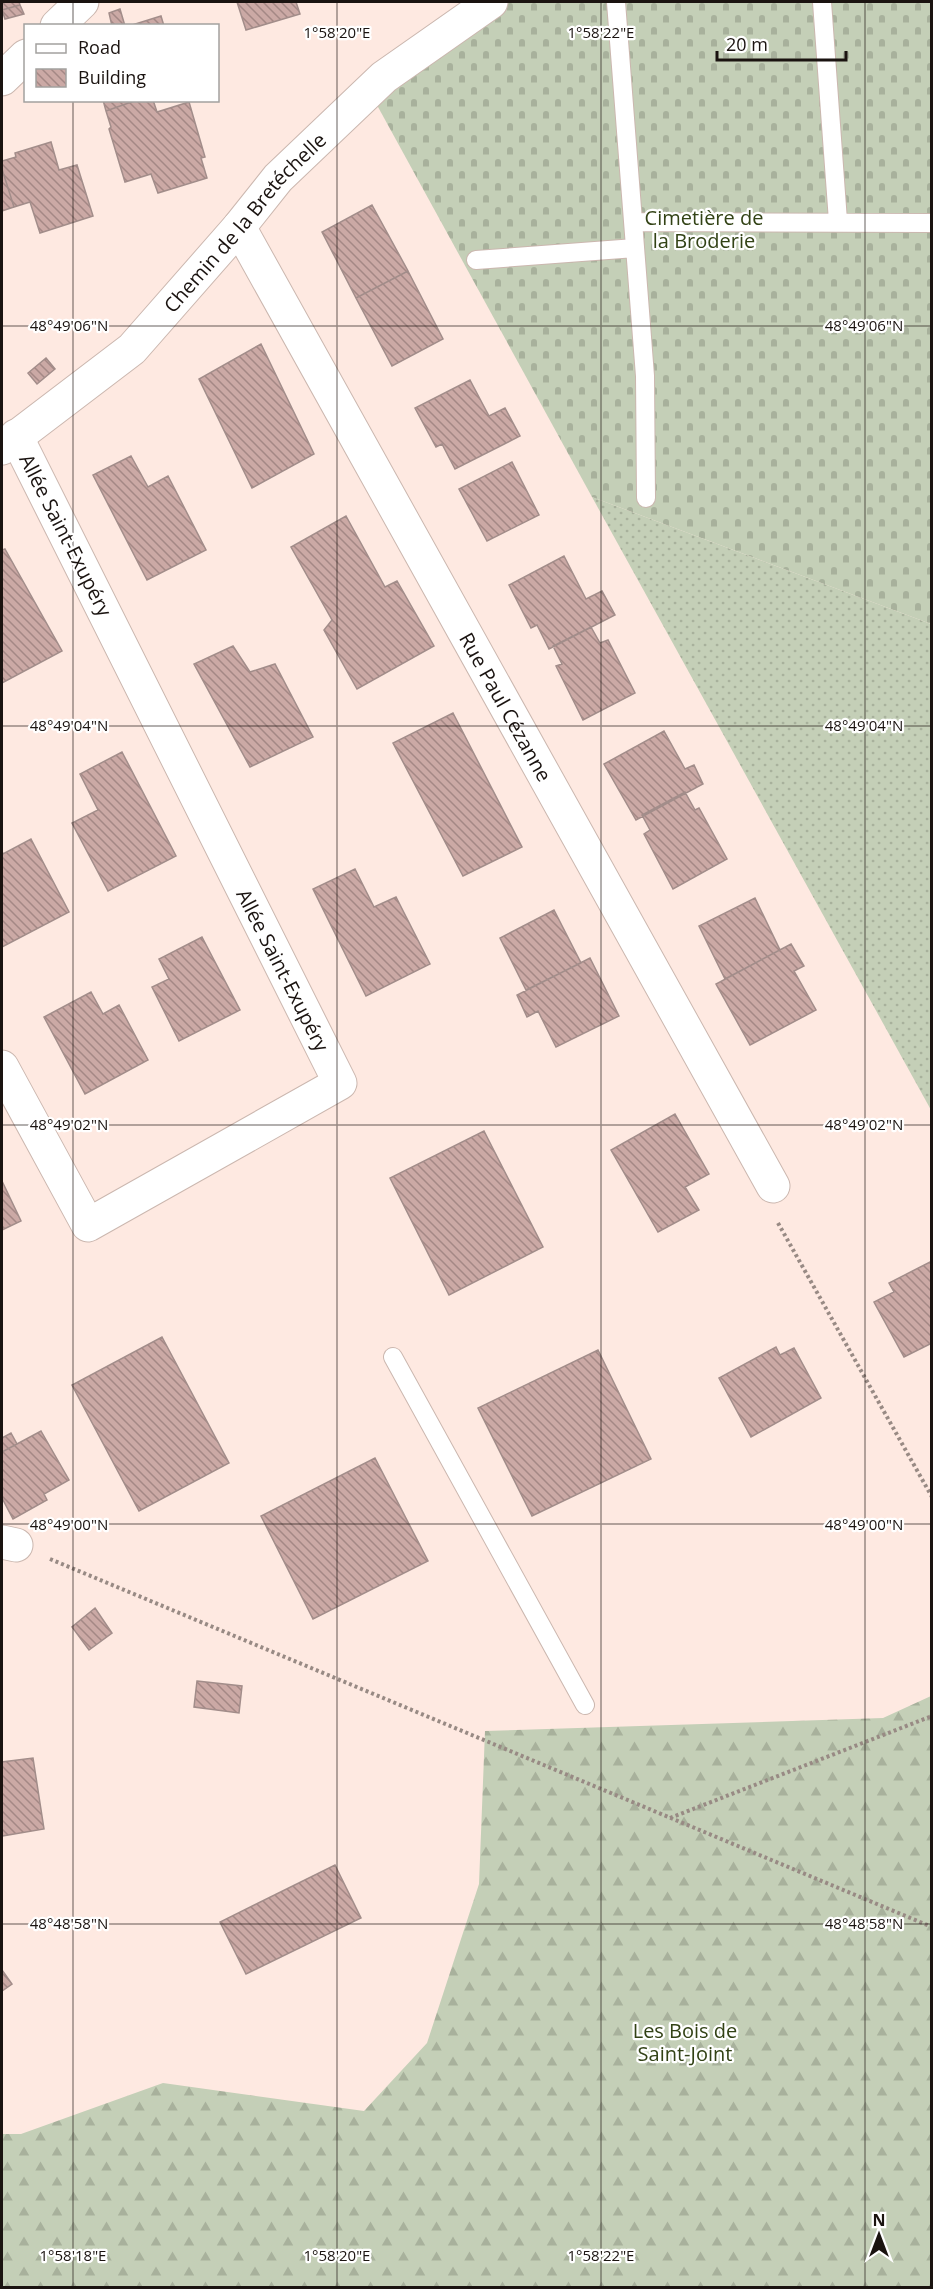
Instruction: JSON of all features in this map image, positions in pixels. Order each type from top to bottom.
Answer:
[{"type":"street","points":[[59,24],[82,2]]},
{"type":"street","name":"Chemin de la Bretéchelle","points":[[9,442],[132,349],[239,227],[278,178],[384,77],[491,2]]},
{"type":"street","points":[[2,79],[24,58]]},
{"type":"street","name":"Rue Paul Cézanne","points":[[239,227],[773,1186]]},
{"type":"street","name":"Allée Saint-Exupéry","points":[[2,1067],[88,1225],[340,1083],[9,442]]},
{"type":"lane","points":[[616,2],[645,376],[646,498]]},
{"type":"lane","points":[[822,2],[838,221]]},
{"type":"lane","points":[[633,222],[932,223]]},
{"type":"lane","points":[[476,260],[635,248]]},
{"type":"lane","points":[[393,1357],[585,1705]]},
{"type":"path","points":[[773,1186],[773,1214],[932,1497]]},
{"type":"path","points":[[9,1543],[932,1927]]},
{"type":"path","points":[[670,1818],[932,1716]]},
{"type":"green space","name":"Cimetière de la Broderie","points":[[502,2],[931,2],[931,624],[592,497],[372,96]]},
{"type":"green space","points":[[592,497],[931,624],[931,1110]]},
{"type":"green space","name":"Les Bois de Saint-Joint","points":[[931,1696],[931,2287],[2,2287],[2,2134],[21,2134],[163,2083],[364,2111],[427,2043],[479,1884],[485,1731],[883,1718]]},
{"type":"building","points":[[2,2],[19,2],[20,5],[2,10]]},
{"type":"building","points":[[237,2],[296,2],[300,14],[246,30]]},
{"type":"building","points":[[20,5],[24,14],[5,19],[2,10]]},
{"type":"building","points":[[120,9],[124,24],[112,24],[109,13]]},
{"type":"building","points":[[161,16],[163,24],[135,24]]},
{"type":"building","points":[[104,102],[131,102],[106,111]]},
{"type":"building","points":[[131,102],[154,102],[157,112],[189,102],[205,157],[201,158],[207,178],[158,193],[151,174],[125,182],[106,111]]},
{"type":"building","points":[[51,142],[59,170],[77,165],[93,216],[40,233],[30,202],[14,207],[2,169],[2,161],[16,157],[15,153]]},
{"type":"building","points":[[2,169],[14,207],[2,211]]},
{"type":"building","points":[[372,205],[408,271],[356,298],[322,232]]},
{"type":"building","points":[[408,271],[443,339],[392,366],[356,298]]},
{"type":"building","points":[[261,344],[314,454],[252,488],[199,379]]},
{"type":"building","points":[[46,358],[55,369],[37,384],[28,373]]},
{"type":"building","points":[[470,380],[489,416],[505,408],[520,436],[455,469],[442,444],[436,447],[415,408]]},
{"type":"building","points":[[131,456],[148,487],[168,476],[206,550],[147,580],[93,475]]},
{"type":"building","points":[[512,462],[539,515],[487,541],[459,489]]},
{"type":"building","points":[[346,516],[385,587],[397,581],[434,646],[357,689],[324,630],[332,620],[291,547]]},
{"type":"building","points":[[5,549],[62,651],[2,683],[2,550]]},
{"type":"building","points":[[564,556],[586,599],[602,591],[615,615],[549,649],[537,625],[531,628],[509,585]]},
{"type":"building","points":[[591,627],[600,643],[608,640],[635,693],[583,720],[556,666],[562,664],[553,646]]},
{"type":"building","points":[[233,646],[250,672],[275,664],[313,737],[250,767],[194,664]]},
{"type":"building","points":[[453,713],[522,847],[463,876],[393,743]]},
{"type":"building","points":[[664,731],[685,769],[694,765],[703,784],[636,820],[604,764]]},
{"type":"building","points":[[122,752],[176,856],[108,891],[72,823],[98,810],[80,774]]},
{"type":"building","points":[[685,792],[695,810],[699,808],[727,859],[673,889],[644,834],[650,830],[642,815]]},
{"type":"building","points":[[31,839],[69,912],[2,947],[2,851],[3,854]]},
{"type":"building","points":[[355,869],[374,907],[396,897],[430,964],[366,996],[313,889]]},
{"type":"building","points":[[755,898],[780,950],[725,979],[699,926]]},
{"type":"building","points":[[554,910],[581,963],[526,990],[500,938]]},
{"type":"building","points":[[202,937],[240,1010],[179,1041],[152,987],[169,979],[159,959]]},
{"type":"building","points":[[791,944],[804,966],[794,971],[816,1010],[750,1045],[716,984]]},
{"type":"building","points":[[590,958],[619,1016],[556,1047],[538,1011],[527,1017],[517,995]]},
{"type":"building","points":[[91,992],[103,1014],[119,1005],[148,1060],[85,1094],[44,1017]]},
{"type":"building","points":[[675,1114],[709,1174],[685,1187],[699,1210],[658,1232],[611,1150]]},
{"type":"building","points":[[484,1131],[543,1247],[449,1295],[390,1178]]},
{"type":"building","points":[[2,1181],[21,1221],[2,1230]]},
{"type":"building","points":[[932,1261],[932,1343],[904,1357],[874,1302],[894,1292],[889,1283]]},
{"type":"building","points":[[162,1337],[229,1463],[139,1511],[72,1385]]},
{"type":"building","points":[[776,1347],[780,1355],[794,1348],[821,1398],[751,1437],[719,1378]]},
{"type":"building","points":[[598,1350],[651,1459],[532,1516],[478,1408]]},
{"type":"building","points":[[41,1431],[69,1480],[44,1494],[47,1500],[13,1519],[2,1498],[2,1452]]},
{"type":"building","points":[[11,1433],[17,1444],[2,1452],[2,1438]]},
{"type":"building","points":[[375,1458],[428,1561],[313,1619],[261,1516]]},
{"type":"building","points":[[95,1608],[112,1633],[89,1650],[72,1627]]},
{"type":"building","points":[[197,1681],[242,1686],[239,1713],[194,1707]]},
{"type":"building","points":[[33,1758],[44,1829],[2,1836],[2,1762]]},
{"type":"building","points":[[335,1865],[361,1918],[246,1974],[220,1922]]},
{"type":"building","points":[[2,1970],[12,1984],[2,1991]]}]
